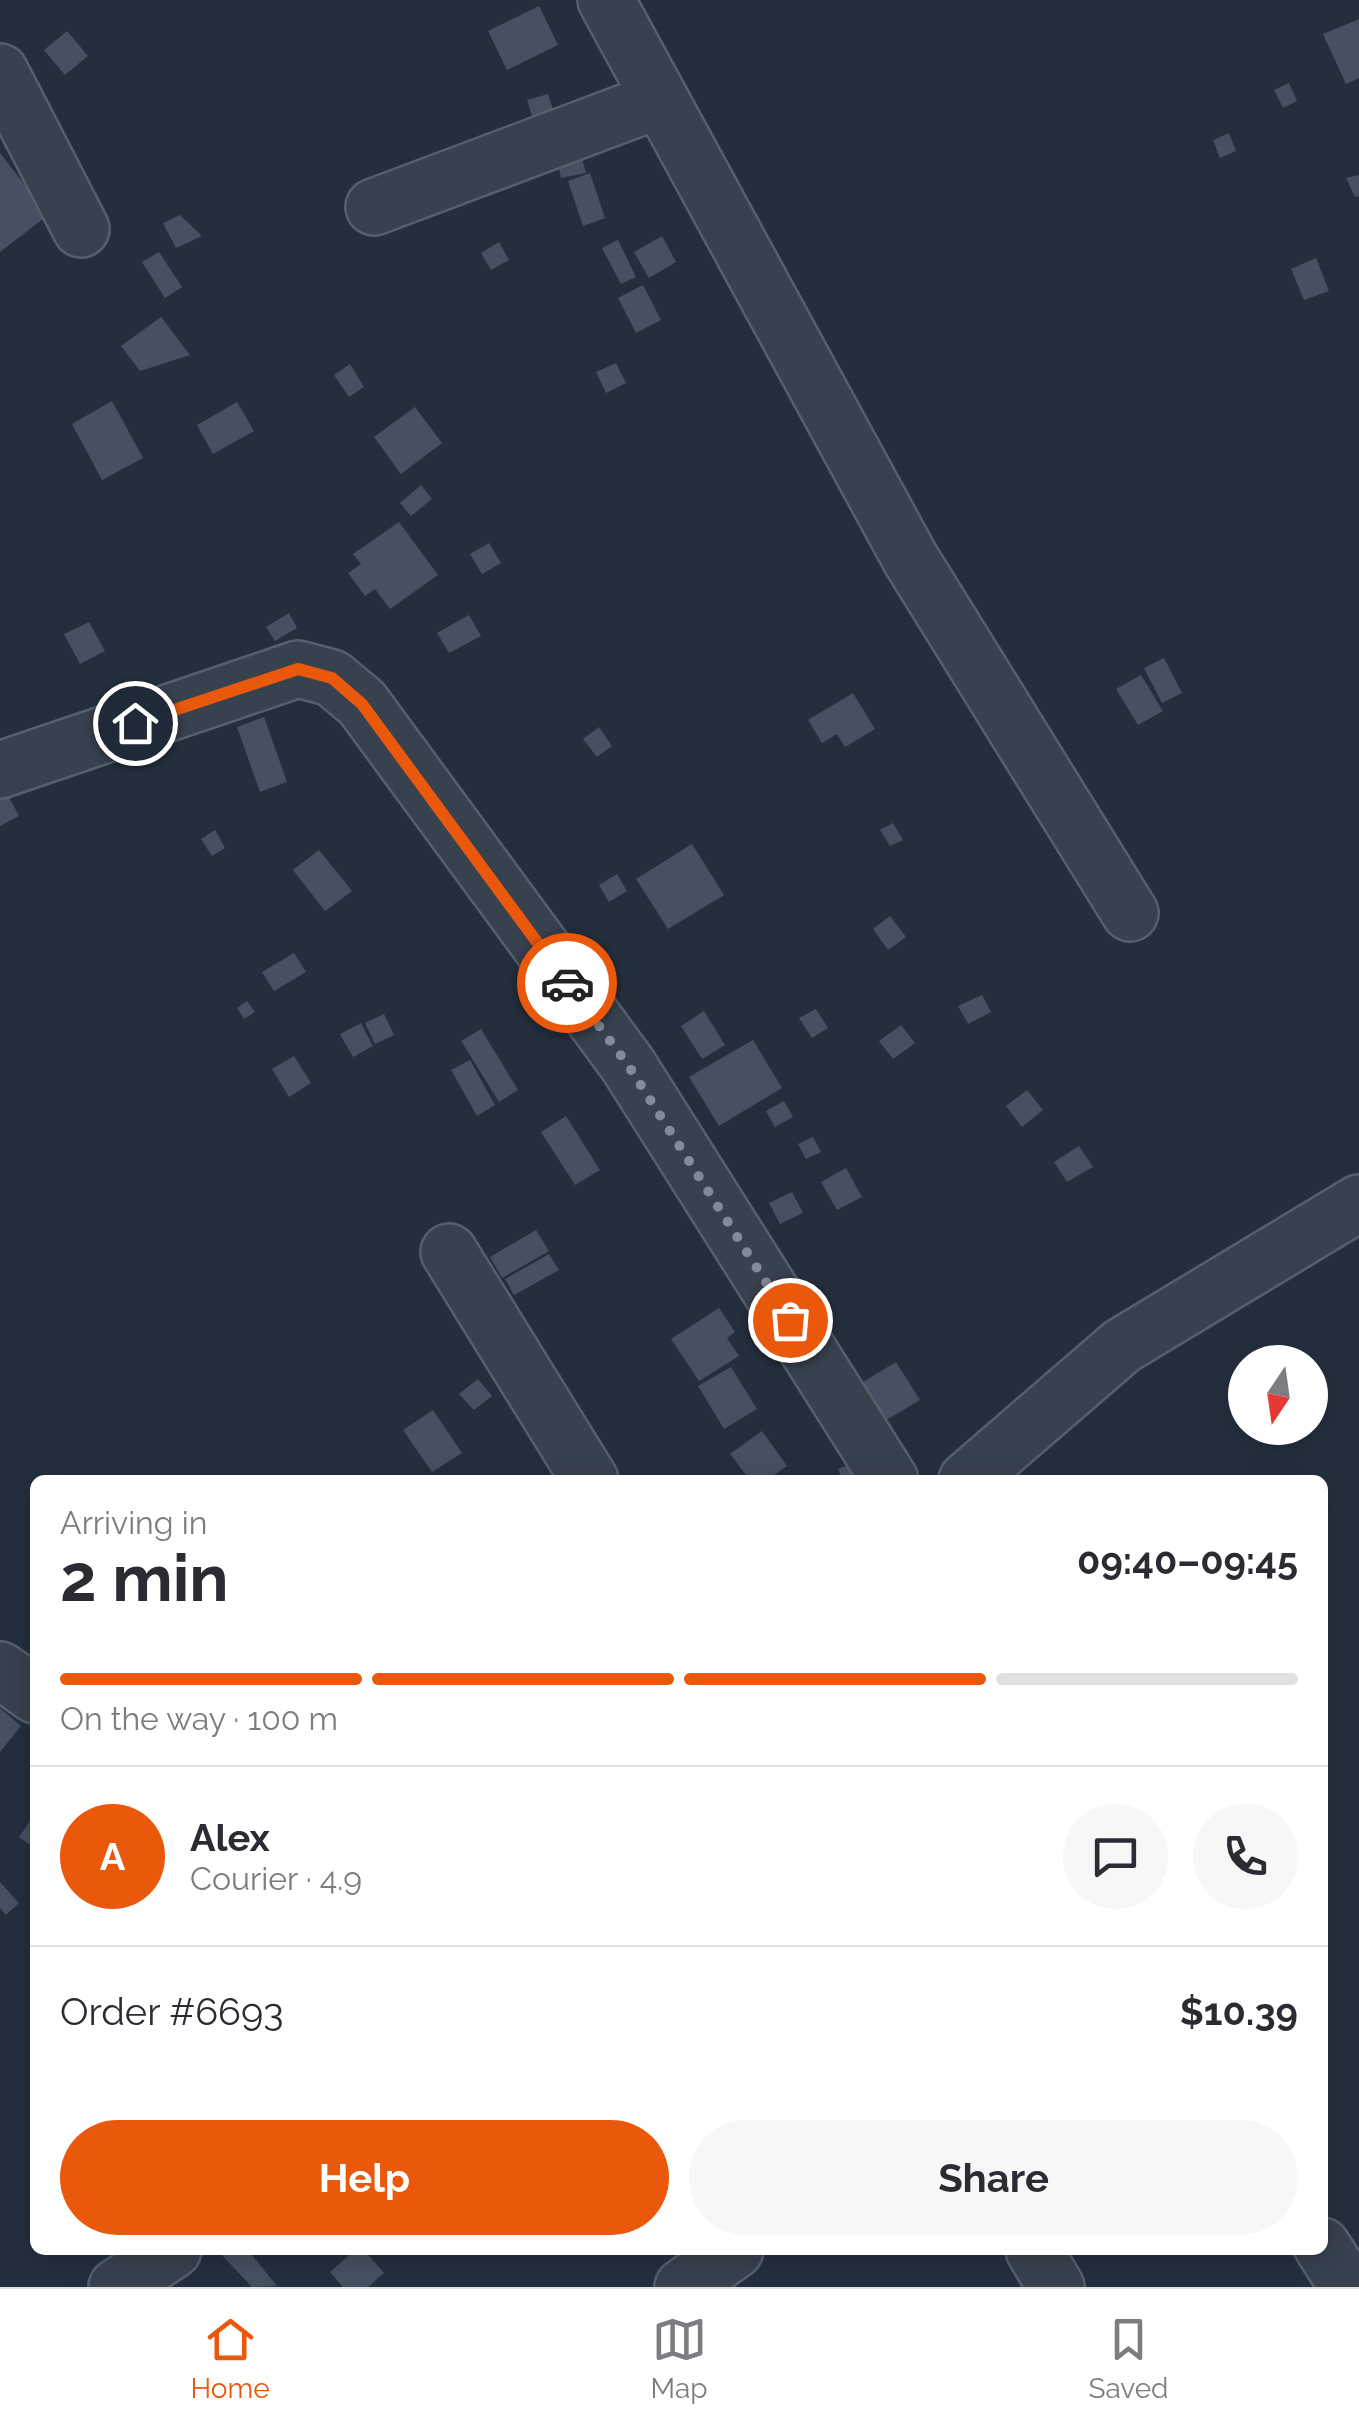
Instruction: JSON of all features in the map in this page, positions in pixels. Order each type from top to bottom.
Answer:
[{"type":"street","points":[[606,0],[910,558],[1130,913]]},
{"type":"street","points":[[0,72],[81,228]]},
{"type":"street","points":[[374,207],[660,100]]},
{"type":"street","points":[[0,770],[298,669],[332,678],[362,704],[628,1065],[887,1475]]},
{"type":"street","points":[[972,1475],[1122,1346],[1359,1202]]},
{"type":"street","points":[[449,1252],[587,1475]]},
{"type":"street","points":[[0,1670],[30,1691]]},
{"type":"street","points":[[117,2287],[165,2255]]},
{"type":"street","points":[[682,2287],[729,2255]]},
{"type":"street","points":[[1037,2255],[1056,2287]]},
{"type":"street","points":[[1328,2255],[1348,2287]]},
{"type":"building","points":[[539,6],[558,45],[507,70],[488,31]]},
{"type":"building","points":[[1359,19],[1359,78],[1346,84],[1323,34]]},
{"type":"building","points":[[67,31],[88,56],[65,75],[44,50]]},
{"type":"building","points":[[1289,83],[1297,101],[1283,108],[1274,90]]},
{"type":"building","points":[[548,94],[557,122],[536,128],[527,100]]},
{"type":"building","points":[[1229,133],[1236,151],[1220,158],[1213,140]]},
{"type":"building","points":[[0,153],[48,215],[0,252]]},
{"type":"building","points":[[581,154],[586,173],[561,178],[557,159]]},
{"type":"building","points":[[590,173],[605,218],[583,226],[568,181]]},
{"type":"building","points":[[1359,175],[1359,196],[1355,197],[1346,178]]},
{"type":"building","points":[[180,215],[202,236],[176,248],[163,223]]},
{"type":"building","points":[[662,236],[676,262],[649,278],[634,252]]},
{"type":"building","points":[[618,240],[636,277],[621,284],[602,248]]},
{"type":"building","points":[[499,242],[509,260],[491,270],[481,253]]},
{"type":"building","points":[[159,252],[182,287],[165,298],[142,262]]},
{"type":"building","points":[[1316,258],[1329,291],[1304,300],[1291,269]]},
{"type":"building","points":[[643,285],[661,320],[636,333],[618,298]]},
{"type":"building","points":[[161,317],[190,355],[140,371],[121,346]]},
{"type":"building","points":[[616,363],[626,383],[606,393],[596,372]]},
{"type":"building","points":[[350,364],[364,387],[349,397],[334,375]]},
{"type":"building","points":[[112,401],[143,458],[102,480],[72,424]]},
{"type":"building","points":[[237,402],[254,431],[213,454],[197,425]]},
{"type":"building","points":[[415,407],[442,443],[401,474],[374,437]]},
{"type":"building","points":[[421,485],[432,499],[411,516],[400,503]]},
{"type":"building","points":[[399,522],[438,575],[390,609],[375,589],[365,596],[348,573],[361,564],[353,554]]},
{"type":"building","points":[[489,543],[501,563],[482,574],[470,554]]},
{"type":"building","points":[[289,613],[297,628],[275,641],[266,627]]},
{"type":"building","points":[[469,615],[481,636],[449,653],[437,633]]},
{"type":"building","points":[[89,622],[105,651],[80,664],[64,634]]},
{"type":"building","points":[[1164,658],[1182,693],[1162,703],[1144,668]]},
{"type":"building","points":[[1141,675],[1163,711],[1138,725],[1116,689]]},
{"type":"building","points":[[853,693],[875,729],[845,747],[837,734],[822,743],[808,720]]},
{"type":"building","points":[[264,717],[287,782],[260,792],[237,727]]},
{"type":"building","points":[[599,727],[612,746],[597,757],[583,739]]},
{"type":"building","points":[[8,795],[19,816],[0,826],[0,799]]},
{"type":"building","points":[[893,823],[903,840],[890,846],[880,830]]},
{"type":"building","points":[[215,830],[225,848],[212,856],[201,839]]},
{"type":"building","points":[[692,844],[724,895],[668,929],[636,879]]},
{"type":"building","points":[[319,850],[352,891],[325,911],[293,870]]},
{"type":"building","points":[[617,874],[627,891],[609,902],[599,885]]},
{"type":"building","points":[[890,916],[906,937],[888,950],[873,929]]},
{"type":"building","points":[[294,953],[306,972],[274,991],[262,972]]},
{"type":"building","points":[[982,995],[991,1012],[968,1024],[958,1006]]},
{"type":"building","points":[[247,1001],[255,1012],[244,1019],[237,1008]]},
{"type":"building","points":[[816,1009],[828,1028],[812,1038],[799,1018]]},
{"type":"building","points":[[704,1011],[725,1045],[702,1059],[681,1026]]},
{"type":"building","points":[[384,1014],[394,1035],[375,1044],[365,1023]]},
{"type":"building","points":[[361,1023],[373,1046],[353,1057],[340,1034]]},
{"type":"building","points":[[901,1025],[915,1043],[893,1059],[879,1041]]},
{"type":"building","points":[[481,1029],[518,1090],[499,1102],[461,1041]]},
{"type":"building","points":[[753,1040],[782,1088],[719,1126],[689,1077]]},
{"type":"building","points":[[294,1056],[311,1083],[289,1097],[272,1069]]},
{"type":"building","points":[[470,1060],[495,1105],[477,1116],[451,1070]]},
{"type":"building","points":[[1027,1090],[1043,1110],[1022,1127],[1006,1106]]},
{"type":"building","points":[[784,1101],[793,1117],[775,1127],[766,1111]]},
{"type":"building","points":[[566,1116],[600,1170],[575,1185],[541,1132]]},
{"type":"building","points":[[813,1137],[821,1152],[806,1159],[798,1144]]},
{"type":"building","points":[[1079,1146],[1093,1167],[1067,1182],[1054,1162]]},
{"type":"building","points":[[846,1168],[862,1197],[837,1210],[821,1182]]},
{"type":"building","points":[[792,1192],[803,1213],[780,1224],[769,1203]]},
{"type":"building","points":[[536,1230],[549,1251],[502,1278],[490,1257]]},
{"type":"building","points":[[549,1254],[559,1270],[514,1295],[505,1279]]},
{"type":"building","points":[[719,1308],[735,1332],[727,1338],[739,1356],[699,1381],[671,1339]]},
{"type":"building","points":[[896,1362],[920,1400],[881,1423],[858,1385]]},
{"type":"building","points":[[731,1367],[757,1409],[724,1429],[698,1386]]},
{"type":"building","points":[[478,1379],[492,1396],[474,1410],[459,1394]]},
{"type":"building","points":[[433,1410],[462,1453],[432,1472],[403,1430]]},
{"type":"building","points":[[762,1431],[787,1466],[774,1475],[746,1475],[730,1454]]},
{"type":"building","points":[[864,1459],[869,1474],[840,1475],[838,1469]]},
{"type":"building","points":[[0,1708],[21,1726],[0,1752]]},
{"type":"building","points":[[30,1821],[30,1845],[19,1837]]},
{"type":"building","points":[[0,1882],[19,1903],[6,1915],[0,1908]]},
{"type":"building","points":[[222,2255],[252,2255],[277,2286],[252,2287]]},
{"type":"building","points":[[349,2255],[368,2255],[384,2273],[368,2287],[343,2287],[330,2272]]},
{"type":"way so far","points":[[567,983],[628,1065],[790,1320]]},
{"type":"route","points":[[135,723],[298,669],[332,678],[362,704],[567,983]]}]
